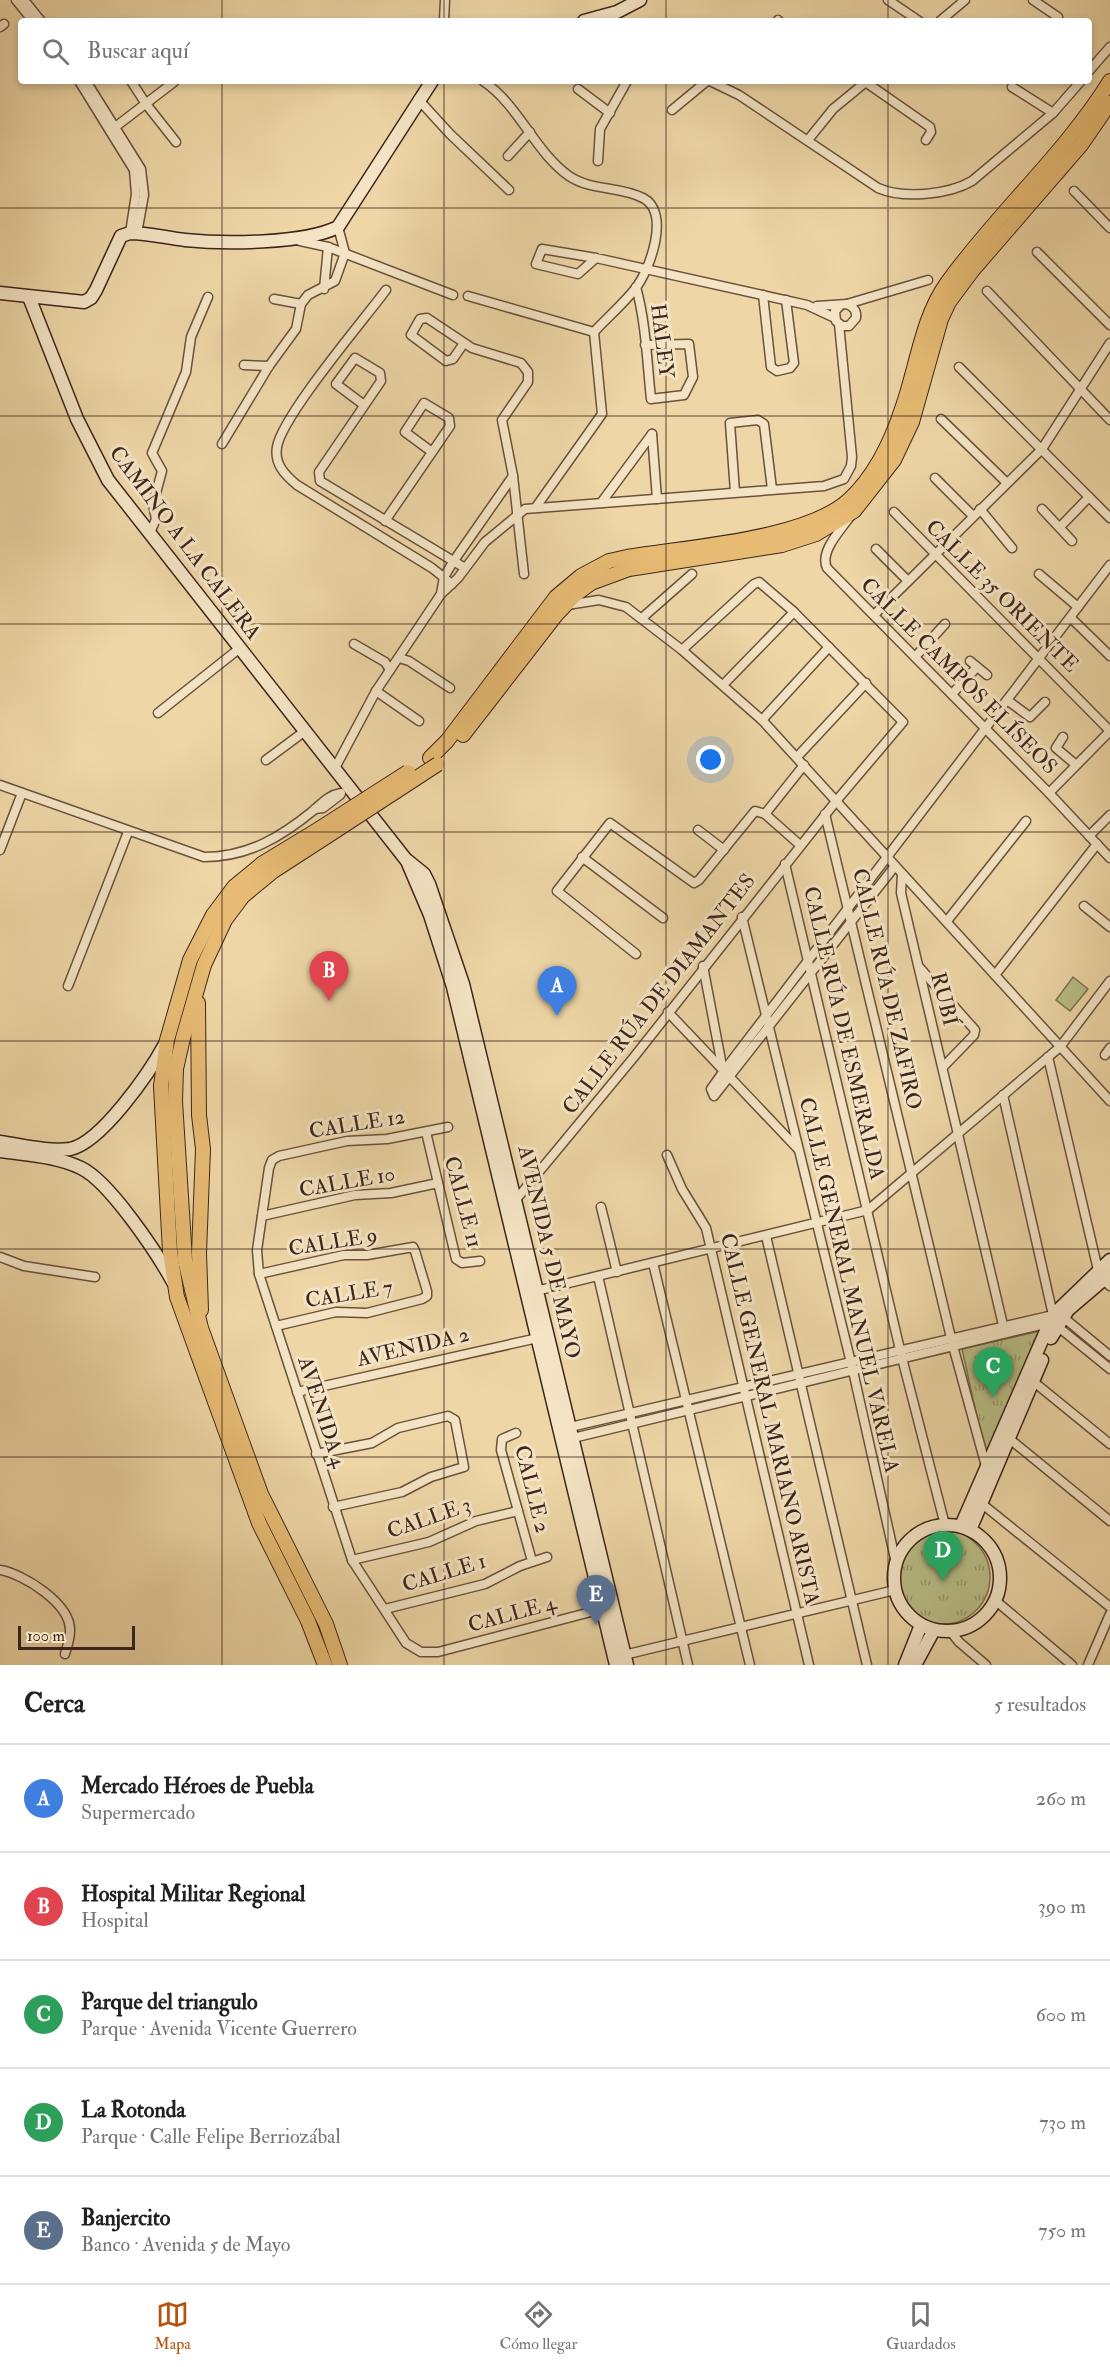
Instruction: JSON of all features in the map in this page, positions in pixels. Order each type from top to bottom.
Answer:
[{"type":"main road","points":[[434,761],[556,597],[581,576],[609,561],[627,557],[795,529],[830,513],[849,500],[870,474],[891,440],[930,317],[947,283],[1082,123],[1110,81]]},
{"type":"main road","points":[[325,1665],[308,1621],[259,1523],[190,1289],[184,1249],[175,1101],[176,1069],[200,981],[214,940],[243,896],[272,872],[322,833],[434,761],[461,739],[564,606],[591,583],[629,569],[782,545],[816,534],[854,512],[894,460],[912,422],[941,319],[957,288],[1076,152],[1110,103]]},
{"type":"main road","points":[[322,833],[263,863],[241,881],[213,915],[190,960],[167,1040],[162,1103],[174,1283],[261,1494],[326,1624],[340,1665]]},
{"type":"main road","points":[[200,981],[197,1018],[199,1115],[203,1149],[200,1253],[201,1328]]},
{"type":"street","points":[[16,0],[31,18]]},
{"type":"street","points":[[24,0],[39,18]]},
{"type":"street","points":[[444,18],[446,0]]},
{"type":"street","points":[[888,0],[915,18]]},
{"type":"street","points":[[944,18],[965,0]]},
{"type":"street","points":[[1033,0],[1058,17]]},
{"type":"street","points":[[594,18],[627,8]]},
{"type":"street","points":[[1092,68],[1110,47]]},
{"type":"street","points":[[81,84],[112,130]]},
{"type":"street","points":[[88,84],[134,170],[140,194],[134,233]]},
{"type":"street","points":[[133,84],[176,142]]},
{"type":"street","points":[[112,130],[171,84]]},
{"type":"street","points":[[0,293],[84,302],[91,298],[121,236],[134,233],[196,241],[293,240],[316,236],[338,227],[373,176],[418,99],[430,84]]},
{"type":"street","points":[[486,84],[506,103],[569,176],[589,185],[638,195],[652,205],[658,221],[657,232],[645,269],[636,287],[594,332],[602,414],[536,507]]},
{"type":"street","points":[[598,161],[599,136],[625,84]]},
{"type":"street","points":[[672,110],[705,84]]},
{"type":"street","points":[[716,84],[739,94],[884,191],[930,193],[972,181],[1053,113],[1078,84]]},
{"type":"street","points":[[808,140],[833,109],[862,84]]},
{"type":"street","points":[[870,84],[930,127],[931,132],[926,140]]},
{"type":"street","points":[[1012,87],[1053,113]]},
{"type":"street","points":[[578,89],[609,113]]},
{"type":"street","points":[[418,99],[450,134],[509,190]]},
{"type":"street","points":[[508,156],[530,132]]},
{"type":"street","points":[[1074,191],[1110,228]]},
{"type":"street","points":[[222,444],[269,366],[296,329],[301,304],[308,295],[324,289],[339,276],[345,253],[338,227]]},
{"type":"street","points":[[293,240],[328,247],[453,295]]},
{"type":"street","points":[[324,289],[328,247]]},
{"type":"street","points":[[596,258],[581,272],[574,274],[536,264],[542,249],[596,258],[786,300],[807,306],[846,326],[855,320]]},
{"type":"street","points":[[1037,252],[1110,325]]},
{"type":"street","points":[[807,306],[844,305],[928,280]]},
{"type":"street","name":"HALEY","points":[[636,287],[651,399],[679,397],[687,393],[693,377],[691,348],[684,343],[645,345]]},
{"type":"street","points":[[386,290],[290,418],[276,448],[278,463],[286,476],[297,485],[452,584]]},
{"type":"street","points":[[987,291],[1110,420]]},
{"type":"street","points":[[843,354],[855,320],[868,303],[878,295]]},
{"type":"street","points":[[468,296],[594,332]]},
{"type":"street","points":[[763,296],[771,367],[777,371],[790,368],[794,363],[786,300]]},
{"type":"street","name":"CAMINO A LA CALERA","points":[[29,297],[92,452],[115,490],[335,768],[345,790]]},
{"type":"street","points":[[150,533],[156,519],[153,504],[162,471],[152,453],[186,372],[191,337],[208,297]]},
{"type":"street","points":[[274,299],[301,304]]},
{"type":"street","points":[[844,305],[854,308],[855,320]]},
{"type":"street","points":[[335,768],[376,691],[441,594],[452,584],[485,542],[517,514],[536,507],[824,486],[836,483],[848,473],[852,457],[843,354],[835,311],[844,305]]},
{"type":"street","points":[[464,343],[453,359],[446,361],[411,335],[420,319],[424,317],[472,348],[521,363],[528,372],[528,382],[502,420],[513,476],[524,574]]},
{"type":"street","points":[[874,615],[1042,449],[1110,344]]},
{"type":"street","points":[[364,405],[336,384],[355,358],[382,377],[318,477],[320,481],[465,568]]},
{"type":"street","points":[[244,365],[269,366]]},
{"type":"street","points":[[959,367],[1110,518]]},
{"type":"street","points":[[385,521],[432,452],[450,422],[449,418],[424,403],[405,429],[406,435],[432,452]]},
{"type":"street","points":[[941,418],[1007,483]]},
{"type":"street","points":[[735,492],[730,423],[750,420],[758,420],[764,424],[771,489]]},
{"type":"street","points":[[601,503],[652,434],[657,499]]},
{"type":"street","points":[[441,594],[444,577],[453,562],[513,476]]},
{"type":"street","points":[[935,478],[973,516]]},
{"type":"street","points":[[1060,527],[1089,497]]},
{"type":"street","points":[[980,509],[1012,548]]},
{"type":"street","points":[[1042,509],[1072,541]]},
{"type":"street","name":"CALLE CAMPOS ELÍSEOS","points":[[854,512],[826,552],[825,565],[1049,792],[1110,858]]},
{"type":"street","name":"CALLE 35 ORIENTE","points":[[894,512],[1110,731]]},
{"type":"street","points":[[876,549],[908,581]]},
{"type":"street","points":[[726,1076],[767,1014],[886,855],[1110,565]]},
{"type":"street","points":[[642,618],[692,574]]},
{"type":"street","points":[[1039,574],[1078,607]]},
{"type":"street","points":[[682,650],[754,584],[759,582],[794,612],[866,683],[797,757]]},
{"type":"street","points":[[564,606],[589,601],[609,602],[626,607],[682,650],[762,720],[1110,1101]]},
{"type":"street","points":[[723,685],[794,612]]},
{"type":"street","points":[[1071,618],[1110,656]]},
{"type":"street","points":[[915,657],[945,624]]},
{"type":"street","points":[[354,644],[385,662],[390,670]]},
{"type":"street","points":[[762,720],[829,647]]},
{"type":"street","points":[[158,713],[240,648]]},
{"type":"street","points":[[399,658],[409,661],[450,688]]},
{"type":"street","points":[[952,694],[973,664],[987,675]]},
{"type":"street","name":"CALLE RÚA DE DIAMANTES","points":[[511,1205],[825,814],[903,722],[866,683]]},
{"type":"street","points":[[376,691],[419,721]]},
{"type":"street","points":[[1007,700],[1030,717],[1045,702]]},
{"type":"street","points":[[266,760],[305,731]]},
{"type":"street","points":[[1049,792],[1110,731]]},
{"type":"street","points":[[1063,737],[1056,748],[1075,764]]},
{"type":"street","points":[[765,814],[804,765]]},
{"type":"street","points":[[0,785],[204,857],[230,856],[255,849],[330,797],[345,790]]},
{"type":"street","name":"AVENIDA 5 DE MAYO","points":[[345,790],[407,861],[465,990],[521,1248],[538,1338],[551,1370]]},
{"type":"street","points":[[0,850],[22,793]]},
{"type":"street","points":[[636,954],[557,891],[610,823],[694,883],[699,880],[755,811],[765,814],[800,845]]},
{"type":"street","name":"CALLE RÚA DE ZAFIRO","points":[[825,814],[853,920],[952,1341],[989,1473]]},
{"type":"street","points":[[1089,836],[1110,815]]},
{"type":"street","points":[[947,921],[1026,821]]},
{"type":"street","points":[[698,830],[724,850]]},
{"type":"street","points":[[68,986],[128,832]]},
{"type":"street","points":[[996,975],[1097,844]]},
{"type":"street","points":[[582,857],[663,918]]},
{"type":"street","name":"CALLE RÚA DE ESMERALDA","points":[[785,864],[902,1358],[945,1525]]},
{"type":"street","points":[[726,1076],[770,1027],[895,866]]},
{"type":"street","name":"RUBÍ","points":[[902,874],[901,893],[917,966],[1003,1325]]},
{"type":"street","points":[[1084,906],[1110,927]]},
{"type":"street","name":"CALLE GENERAL MANUEL VARELA","points":[[742,917],[853,1371],[896,1563]]},
{"type":"street","points":[[703,966],[726,1076]]},
{"type":"street","points":[[917,966],[975,1030],[974,1035],[943,1067]]},
{"type":"street","points":[[536,1291],[868,1210],[1060,1047],[1107,992],[1110,981]]},
{"type":"street","points":[[668,1012],[798,1150]]},
{"type":"street","points":[[0,1142],[57,1149],[85,1143],[99,1132],[142,1080],[167,1040]]},
{"type":"street","points":[[1048,1058],[1105,1277]]},
{"type":"street","points":[[1003,1095],[1056,1320],[1110,1369]]},
{"type":"street","name":"CALLE 12","points":[[272,1160],[279,1156],[346,1141],[387,1139],[448,1127]]},
{"type":"street","name":"CALLE 11","points":[[426,1132],[456,1259],[462,1263],[480,1261]]},
{"type":"street","points":[[0,1151],[63,1161],[91,1174],[156,1253],[174,1283]]},
{"type":"street","name":"CALLE GENERAL MARIANO ARISTA","points":[[667,1155],[682,1190],[703,1220],[809,1665]]},
{"type":"street","name":"AVENIDA 4","points":[[272,1160],[257,1250],[259,1274],[333,1508],[352,1560],[406,1643],[421,1652]]},
{"type":"street","name":"CALLE 10","points":[[262,1216],[355,1195],[391,1193],[438,1183]]},
{"type":"street","points":[[601,1207],[617,1272]]},
{"type":"street","points":[[766,1236],[867,1665]]},
{"type":"street","name":"CALLE 9","points":[[259,1274],[344,1255],[373,1255],[413,1247],[427,1296]]},
{"type":"street","name":"AVENIDA 5 DE MAYO","points":[[521,1248],[536,1291],[551,1370],[622,1662]]},
{"type":"street","points":[[0,1257],[24,1266],[95,1277]]},
{"type":"street","points":[[965,1528],[1056,1320],[1105,1277],[1110,1260]]},
{"type":"street","points":[[653,1263],[750,1665]]},
{"type":"street","points":[[598,1276],[688,1665]]},
{"type":"street","name":"CALLE 7","points":[[276,1326],[336,1312],[367,1313],[427,1296]]},
{"type":"street","points":[[566,1434],[630,1413],[900,1349],[1056,1320]]},
{"type":"street","points":[[566,1434],[633,1424],[853,1371],[902,1358],[1003,1325],[1056,1320],[1110,1356]]},
{"type":"street","name":"AVENIDA 2","points":[[297,1392],[538,1338]]},
{"type":"street","points":[[1030,1378],[1110,1444]]},
{"type":"street","points":[[316,1454],[372,1443],[398,1428],[448,1416],[455,1420],[465,1464],[462,1469],[431,1477],[402,1492],[333,1508]]},
{"type":"street","name":"CALLE 2","points":[[516,1433],[502,1439],[500,1445],[532,1562]]},
{"type":"street","points":[[1006,1435],[1110,1521]]},
{"type":"street","points":[[965,1528],[981,1503],[989,1473]]},
{"type":"street","points":[[981,1503],[1110,1606]]},
{"type":"street","name":"CALLE 3","points":[[352,1560],[429,1542],[476,1521],[518,1511]]},
{"type":"street","points":[[945,1525],[965,1528],[982,1537],[998,1560],[1001,1581],[996,1601],[982,1619],[973,1625],[951,1632],[934,1630],[921,1625],[904,1610],[895,1590],[896,1563],[909,1540],[919,1532],[945,1525]]},
{"type":"street","name":"CALLE 1","points":[[385,1609],[485,1584],[547,1557]]},
{"type":"street","points":[[0,1570],[10,1572],[32,1583],[56,1601],[71,1629],[65,1654]]},
{"type":"street","points":[[622,1662],[682,1641],[895,1590]]},
{"type":"street","points":[[996,1601],[1072,1665]]},
{"type":"street","name":"CALLE 4","points":[[421,1652],[438,1652],[608,1607]]},
{"type":"street","points":[[1088,1665],[1110,1614]]},
{"type":"street","points":[[905,1665],[921,1625]]},
{"type":"street","points":[[915,1665],[934,1630]]},
{"type":"street","points":[[951,1632],[986,1665]]},
{"type":"green space","points":[[1073,977],[1088,989],[1070,1011],[1056,1000]]},
{"type":"green space","points":[[1040,1331],[989,1455],[983,1444],[962,1349]]},
{"type":"green space","points":[[943,1530],[961,1534],[976,1544],[986,1559],[990,1577],[986,1595],[976,1610],[961,1620],[943,1624],[925,1620],[910,1610],[900,1595],[896,1577],[900,1559],[910,1544],[925,1534]]},
{"type":"place","name":"Hospital Militar Regional","points":[[329,1001]]},
{"type":"place","name":"Mercado Héroes de Puebla","points":[[557,1016]]},
{"type":"place","name":"Parque del triangulo","points":[[993,1397]]},
{"type":"place","name":"La Rotonda","points":[[943,1581]]},
{"type":"place","name":"Banjercito","points":[[596,1625]]}]
